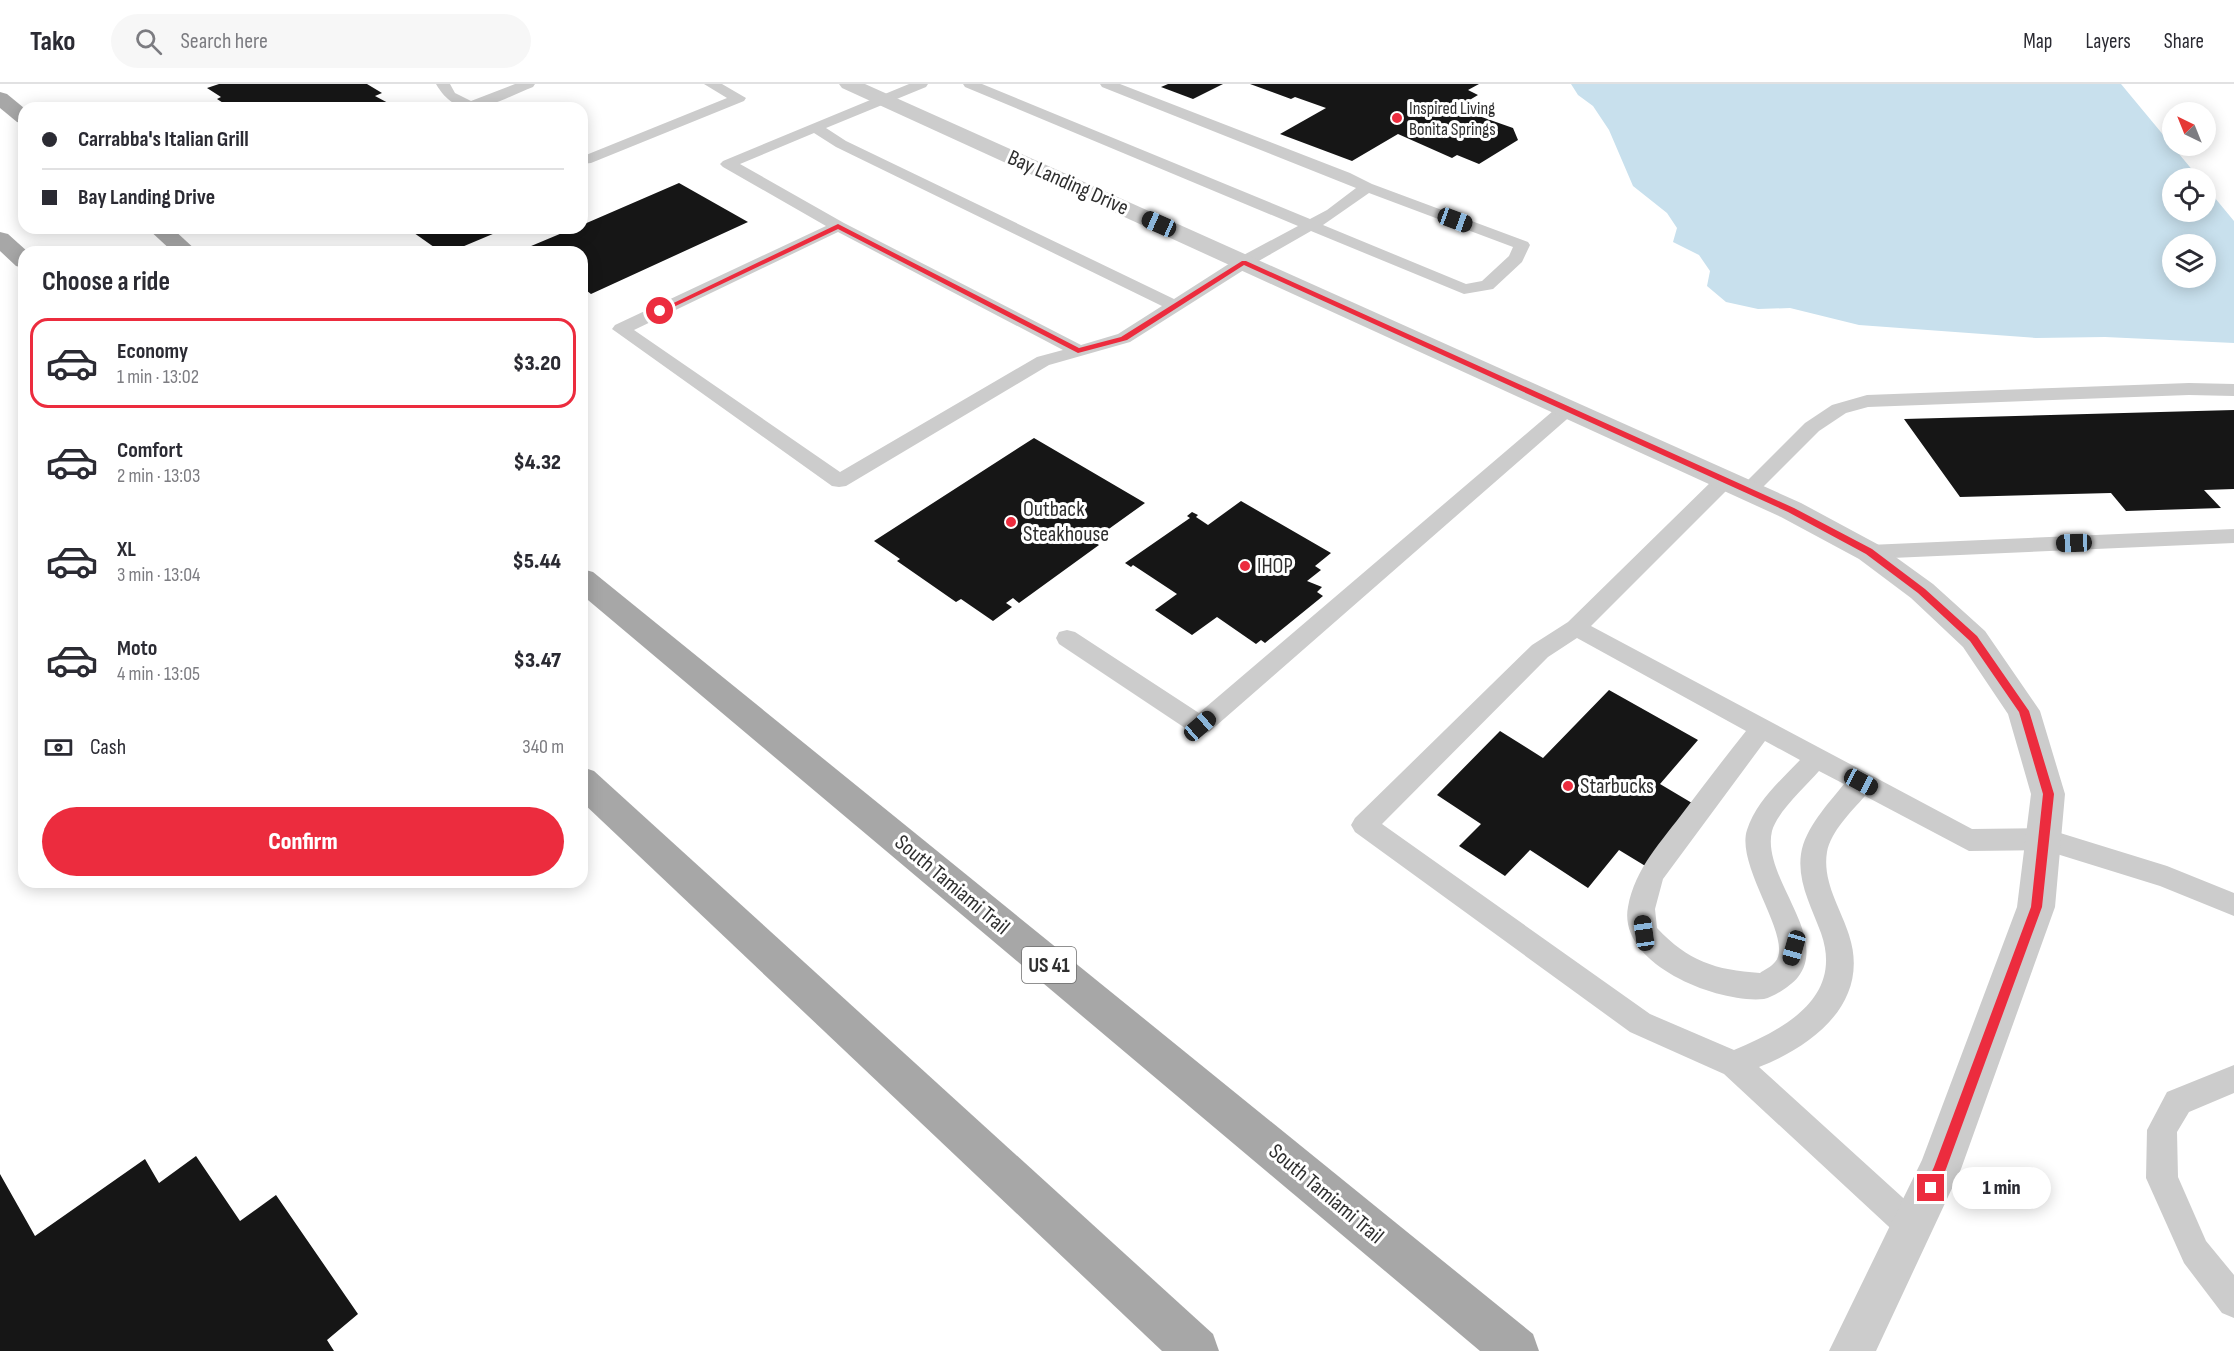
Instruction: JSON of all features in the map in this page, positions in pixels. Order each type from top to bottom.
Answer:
[{"type":"main road","points":[[0,98],[18,113]]},
{"type":"main road","points":[[165,234],[180,246]]},
{"type":"main road","points":[[0,239],[18,256]]},
{"type":"main road","name":"South Tamiami Trail","points":[[588,584],[1516,1351]]},
{"type":"main road","points":[[588,788],[1196,1351]]},
{"type":"street","name":"Bay Landing Drive","points":[[849,84],[1791,510],[1869,552],[1922,591],[1974,639],[2024,711],[2048,794],[2036,907],[1940,1169],[1852,1351]]},
{"type":"lane","points":[[443,84],[450,96],[463,102]]},
{"type":"lane","points":[[485,102],[528,84]]},
{"type":"lane","points":[[588,159],[739,98],[711,84]]},
{"type":"lane","points":[[921,84],[728,164],[838,226],[1078,351]]},
{"type":"lane","points":[[970,84],[1464,289],[1487,285],[1516,258],[1522,245],[1366,187],[1346,176],[1107,84]]},
{"type":"lane","points":[[815,127],[840,144],[1175,306]]},
{"type":"lane","points":[[838,226],[621,330],[839,481],[1043,361],[1124,338],[1244,262],[1333,213],[1366,187]]},
{"type":"lane","points":[[1912,1227],[1734,1064],[1640,1023],[1364,825],[1540,651],[1576,628],[1736,485],[1839,409],[1867,401],[2189,388],[2234,390]]},
{"type":"lane","points":[[1067,638],[1200,726],[1568,409]]},
{"type":"lane","points":[[1869,552],[2234,536]]},
{"type":"lane","points":[[1576,628],[1969,840],[2044,839],[2167,877],[2234,905]]},
{"type":"lane","points":[[1761,728],[1651,875],[1641,909],[1644,933],[1658,948],[1683,967],[1707,978],[1764,986],[1788,969],[1794,948],[1782,911],[1758,853],[1759,832],[1767,814],[1816,758]]},
{"type":"lane","points":[[1734,1064],[1791,1038],[1815,1018],[1839,984],[1838,940],[1820,892],[1814,852],[1826,828],[1861,782]]},
{"type":"lane","points":[[2234,1079],[2178,1102],[2162,1130],[2162,1179],[2195,1251],[2234,1301]]},
{"type":"water","points":[[1571,84],[2121,84],[2162,133],[2162,156],[2181,156],[2191,168],[2162,168],[2162,222],[2216,222],[2216,199],[2234,221],[2234,343],[2105,337],[2036,338],[1859,325],[1790,308],[1758,309],[1726,302],[1707,286],[1710,271],[1699,255],[1673,242],[1677,228],[1667,213],[1633,186],[1609,130],[1593,106],[1578,95]]},
{"type":"building","points":[[219,84],[367,84],[382,93],[375,96],[386,102],[222,102],[217,99],[221,97],[207,88]]},
{"type":"building","points":[[1168,84],[1223,84],[1193,99],[1161,87]]},
{"type":"building","name":"Inspired Living Bonita Springs","points":[[1250,84],[1479,84],[1468,90],[1478,95],[1456,108],[1513,128],[1518,140],[1479,164],[1457,155],[1452,158],[1398,134],[1352,161],[1280,134],[1326,108],[1295,97],[1291,99]]},
{"type":"building","points":[[679,183],[748,222],[591,294],[588,292],[588,246],[531,246],[560,234],[588,234],[588,222]]},
{"type":"building","points":[[416,234],[493,234],[464,246],[432,246]]},
{"type":"building","points":[[2234,410],[2234,489],[2204,490],[2221,508],[2126,511],[2111,493],[1960,497],[1904,419]]},
{"type":"building","name":"Outback Steakhouse","points":[[1034,438],[1145,503],[1092,541],[1099,545],[1019,603],[1013,598],[1006,603],[1012,607],[993,621],[961,599],[956,602],[897,561],[900,559],[874,541]]},
{"type":"building","points":[[1241,501],[1331,553],[1315,566],[1321,570],[1307,581],[1322,587],[1317,592],[1323,596],[1265,643],[1261,640],[1256,644],[1217,617],[1192,635],[1155,610],[1177,594],[1133,565],[1131,567],[1125,563],[1190,518],[1187,516],[1192,512],[1208,525]]},
{"type":"building","points":[[1609,690],[1698,740],[1660,784],[1697,806],[1647,867],[1619,850],[1588,888],[1530,850],[1505,876],[1459,846],[1481,824],[1437,795],[1500,731],[1543,758]]},
{"type":"building","points":[[196,1156],[240,1221],[276,1195],[358,1314],[327,1340],[334,1351],[0,1351],[0,1174],[35,1236],[145,1159],[159,1183]]},
{"type":"place","name":"Inspired Living Bonita Springs","points":[[1397,118]]},
{"type":"place","name":"Outback Steakhouse","points":[[1011,522]]},
{"type":"place","name":"IHOP","points":[[1245,566]]},
{"type":"place","name":"Starbucks","points":[[1568,786]]},
{"type":"route","points":[[660,311],[838,226],[1078,351],[1124,338],[1244,262],[1791,510],[1869,552],[1922,591],[1974,639],[2024,711],[2048,794],[2036,907],[1931,1188]]}]
